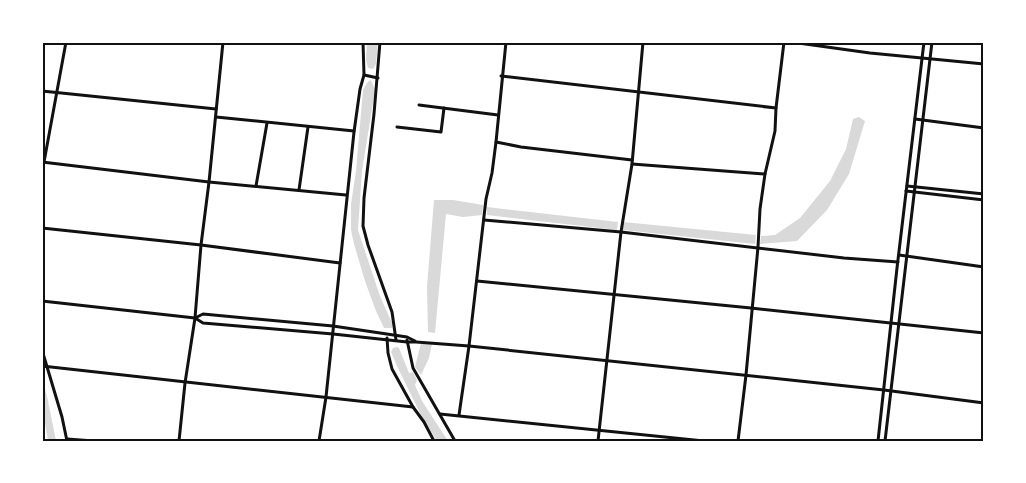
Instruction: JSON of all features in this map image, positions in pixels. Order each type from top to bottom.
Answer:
[{"type":"street","points":[[66,42],[43,162],[209,182],[346,195]]},
{"type":"street","points":[[179,441],[195,318],[224,42]]},
{"type":"street","points":[[319,441],[326,398],[346,195],[360,89],[364,75],[363,42]]},
{"type":"street","points":[[380,42],[363,226],[392,312],[396,341]]},
{"type":"street","points":[[459,415],[486,199],[496,142],[506,42]]},
{"type":"street","points":[[598,441],[621,232],[632,162],[643,42]]},
{"type":"street","points":[[738,441],[760,209],[772,146],[784,42]]},
{"type":"street","points":[[790,42],[870,53],[984,64]]},
{"type":"street","points":[[878,441],[924,42]]},
{"type":"street","points":[[885,441],[932,42]]},
{"type":"street","points":[[364,75],[378,78]]},
{"type":"street","points":[[501,76],[776,108]]},
{"type":"street","points":[[42,91],[216,109]]},
{"type":"street","points":[[419,105],[498,115]]},
{"type":"street","points":[[397,127],[441,132],[444,108]]},
{"type":"street","points":[[216,117],[354,132]]},
{"type":"street","points":[[915,119],[984,128]]},
{"type":"street","points":[[256,187],[267,123]]},
{"type":"street","points":[[299,191],[308,127]]},
{"type":"street","points":[[496,142],[632,162],[765,174]]},
{"type":"street","points":[[907,186],[984,194]]},
{"type":"street","points":[[906,191],[984,200]]},
{"type":"street","points":[[42,212],[42,228],[340,263]]},
{"type":"street","points":[[484,220],[621,232],[844,258],[898,262]]},
{"type":"street","points":[[899,255],[984,267]]},
{"type":"street","points":[[477,281],[984,333]]},
{"type":"street","points":[[42,300],[195,318],[202,323],[469,346],[884,390],[984,403]]},
{"type":"street","points":[[195,318],[203,314],[333,326],[407,337],[416,342]]},
{"type":"street","points":[[387,334],[392,369],[434,441]]},
{"type":"street","points":[[407,337],[413,368],[455,441]]},
{"type":"street","points":[[42,350],[44,367],[67,440],[94,441]]},
{"type":"street","points":[[44,367],[413,407]]},
{"type":"street","points":[[440,414],[704,441]]},
{"type":"shaded area","points":[[367,42],[378,42],[376,64],[373,69],[368,68],[366,60]]},
{"type":"shaded area","points":[[370,80],[375,90],[362,171],[358,230],[392,328],[384,328],[376,311],[351,230],[351,204],[363,90]]},
{"type":"shaded area","points":[[859,117],[865,121],[849,174],[827,210],[797,241],[760,244],[761,236],[775,235],[800,218],[830,181],[846,149],[853,119]]},
{"type":"shaded area","points":[[434,200],[453,200],[483,205],[482,215],[463,217],[446,214],[435,333],[428,332],[427,287]]},
{"type":"shaded area","points":[[487,207],[618,222],[617,230],[487,215]]},
{"type":"shaded area","points":[[623,222],[756,235],[755,244],[623,230]]},
{"type":"shaded area","points":[[421,343],[432,344],[429,358],[421,375],[415,367]]},
{"type":"shaded area","points":[[397,347],[409,373],[413,372],[417,380],[415,385],[422,401],[448,441],[437,441],[420,413],[391,352]]},
{"type":"shaded area","points":[[42,379],[56,441],[48,441],[42,405]]}]
